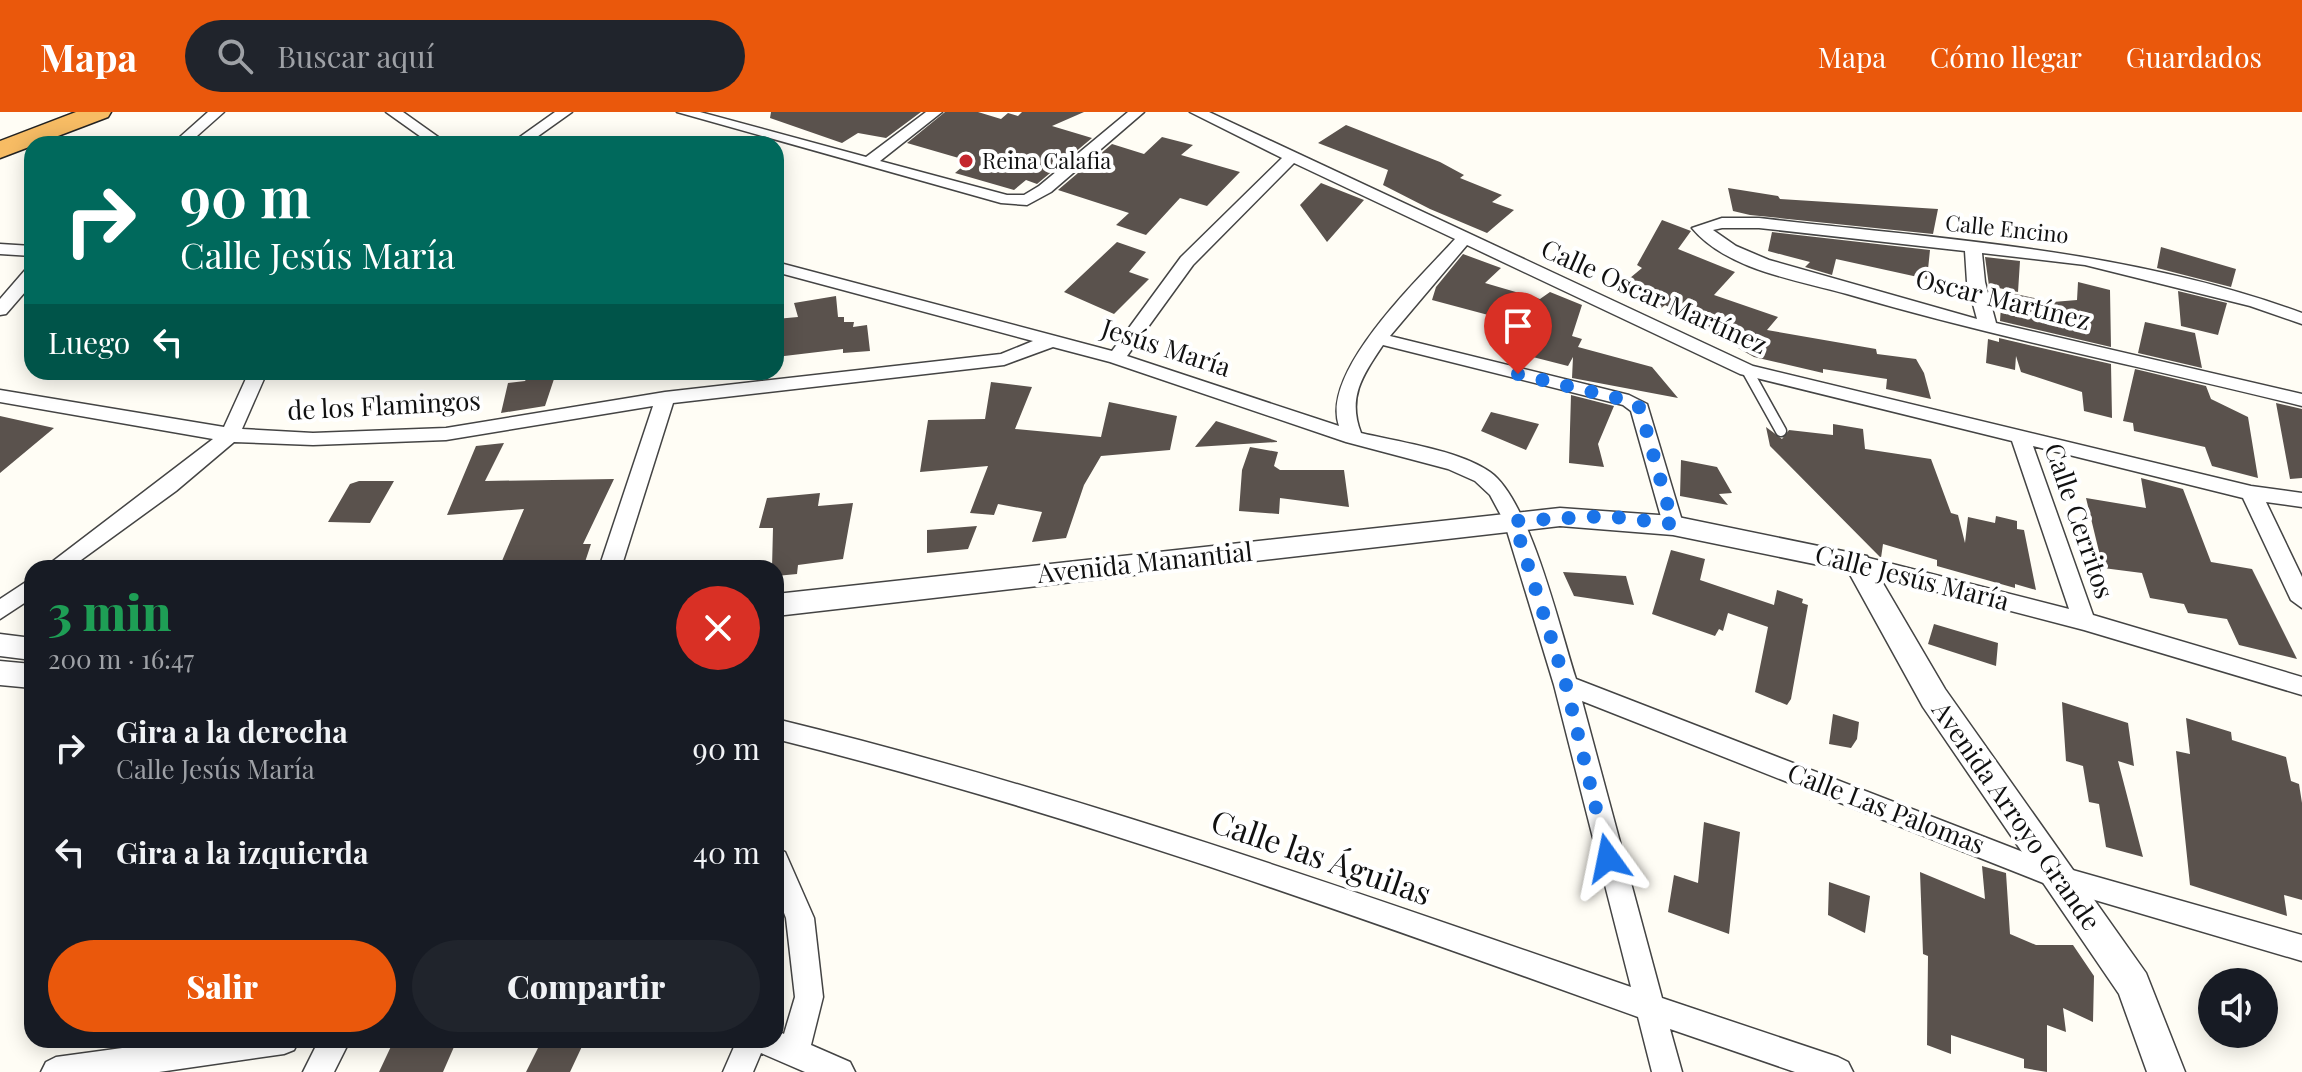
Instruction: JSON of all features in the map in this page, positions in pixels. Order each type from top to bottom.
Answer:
[{"type":"highway","points":[[36,136],[99,112]]},
{"type":"highway","points":[[0,150],[24,141]]},
{"type":"street","points":[[188,136],[217,112]]},
{"type":"street","points":[[393,112],[429,136]]},
{"type":"street","points":[[529,136],[565,112]]},
{"type":"street","points":[[684,112],[773,136]]},
{"type":"street","points":[[738,127],[762,112]]},
{"type":"street","points":[[870,161],[935,112]]},
{"type":"street","points":[[784,139],[1007,200],[1027,200],[1045,189],[1137,112]]},
{"type":"street","name":"Calle Oscar Martínez","points":[[1197,112],[1463,240],[1747,370],[2251,493],[2302,500]]},
{"type":"street","points":[[1116,358],[1187,261],[1292,156]]},
{"type":"street","name":"Calle Encino","points":[[1700,228],[1722,223],[1759,223],[2110,265],[2256,302],[2302,319]]},
{"type":"street","name":"Oscar Martínez","points":[[1700,228],[1718,245],[1762,263],[1988,327],[2302,400]]},
{"type":"street","points":[[1353,437],[1344,411],[1348,389],[1379,339],[1463,240]]},
{"type":"street","points":[[1973,247],[1976,282],[1988,327]]},
{"type":"street","points":[[0,249],[24,250]]},
{"type":"street","name":"Jesús María","points":[[784,269],[1116,358],[1353,437],[1455,464],[1482,476],[1498,491],[1514,521],[1566,685],[1608,858],[1654,1012],[1667,1072]]},
{"type":"street","points":[[0,310],[24,282]]},
{"type":"street","points":[[1379,339],[1629,401],[1640,408],[1673,524]]},
{"type":"street","name":"de los Flamingos","points":[[0,396],[230,435],[313,439],[446,434],[665,398],[1004,359],[1054,340]]},
{"type":"street","points":[[66,560],[169,486],[230,435],[254,380]]},
{"type":"street","points":[[613,560],[665,398]]},
{"type":"street","name":"Calle Cerritos","points":[[2021,439],[2084,621]]},
{"type":"street","points":[[2251,493],[2302,600]]},
{"type":"street","name":"Calle Jesús María","points":[[1514,521],[1607,516],[1673,524],[1857,563],[2084,621],[2302,686]]},
{"type":"street","name":"Avenida Manantial","points":[[784,604],[1514,521]]},
{"type":"street","name":"Avenida Arroyo Grande","points":[[1857,563],[1934,698],[2133,985],[2166,1072]]},
{"type":"street","points":[[0,611],[24,592]]},
{"type":"street","points":[[0,645],[24,648]]},
{"type":"street","points":[[0,673],[24,675]]},
{"type":"street","name":"Calle Las Palomas","points":[[1566,685],[2061,878],[2302,948]]},
{"type":"street","name":"Calle las Águilas","points":[[784,731],[873,751],[1083,813],[1292,882],[1654,1012],[1838,1072]]},
{"type":"street","points":[[784,879],[800,918],[809,997],[794,1052]]},
{"type":"street","points":[[56,1072],[227,1048]]},
{"type":"street","points":[[318,1072],[331,1048]]},
{"type":"street","points":[[738,1072],[748,1048]]},
{"type":"street","points":[[784,1048],[840,1072]]},
{"type":"lane","points":[[1747,370],[1781,431]]},
{"type":"building","points":[[771,112],[921,112],[886,138],[858,133],[842,143],[770,118]]},
{"type":"building","points":[[945,112],[978,112],[1001,119],[1008,113],[1018,116],[1022,112],[1084,112],[1052,126],[1092,138],[1037,184],[1026,180],[1014,190],[955,173],[969,161],[907,143]]},
{"type":"building","points":[[1346,125],[1440,162],[1464,175],[1460,178],[1502,195],[1492,202],[1514,210],[1487,233],[1430,209],[1383,185],[1388,170],[1318,143]]},
{"type":"building","points":[[1162,137],[1193,145],[1181,155],[1240,172],[1207,206],[1180,198],[1146,235],[1116,225],[1129,213],[1058,190],[1112,144],[1144,154]]},
{"type":"building","points":[[1321,183],[1364,200],[1327,242],[1300,205]]},
{"type":"building","points":[[1728,188],[1778,196],[1780,199],[1938,209],[1933,234],[1750,215],[1733,211]]},
{"type":"building","points":[[1662,220],[1691,231],[1678,249],[1735,272],[1714,295],[1778,317],[1767,330],[1876,349],[1877,354],[1916,359],[1924,373],[1931,399],[1886,389],[1887,379],[1823,369],[1823,373],[1754,357],[1736,347],[1740,344],[1665,305],[1660,309],[1618,288],[1642,268],[1637,265]]},
{"type":"building","points":[[1772,232],[1930,250],[1927,279],[1836,259],[1832,275],[1805,267],[1810,262],[1768,251]]},
{"type":"building","points":[[1117,242],[1146,252],[1129,272],[1149,279],[1114,314],[1064,292]]},
{"type":"building","points":[[2161,247],[2236,269],[2231,287],[2157,268]]},
{"type":"building","points":[[1463,254],[1501,268],[1485,283],[1540,299],[1550,292],[1582,305],[1572,336],[1582,339],[1578,347],[1652,367],[1678,398],[1572,378],[1573,357],[1568,366],[1501,349],[1502,341],[1495,339],[1507,320],[1432,300],[1436,287]]},
{"type":"building","points":[[1985,257],[2020,261],[2018,292],[1989,286]]},
{"type":"building","points":[[2078,282],[2110,290],[2111,347],[2000,321],[2002,291],[2053,302],[2077,300]]},
{"type":"building","points":[[2178,291],[2227,303],[2218,335],[2181,326]]},
{"type":"building","points":[[836,296],[838,317],[844,317],[844,322],[854,322],[853,327],[867,325],[870,351],[843,353],[843,349],[784,356],[784,318],[798,317],[794,303]]},
{"type":"building","points":[[2145,322],[2195,333],[2202,368],[2138,353]]},
{"type":"building","points":[[1999,338],[2111,364],[2112,418],[2084,411],[2082,392],[2021,372],[2016,356],[2015,370],[1986,363],[1988,339],[1999,342]]},
{"type":"building","points":[[2135,369],[2206,386],[2211,399],[2248,417],[2258,478],[2212,466],[2205,447],[2134,431],[2133,423],[2123,421]]},
{"type":"building","points":[[554,380],[545,406],[501,413],[508,383]]},
{"type":"building","points":[[991,382],[1032,387],[1015,429],[1101,437],[1109,402],[1177,416],[1170,450],[1101,456],[1084,485],[1066,538],[1032,542],[1042,512],[998,504],[994,515],[970,513],[988,466],[920,472],[928,420],[985,419]]},
{"type":"building","points":[[1571,395],[1614,406],[1598,444],[1604,467],[1569,463]]},
{"type":"building","points":[[2276,403],[2302,409],[2302,478],[2290,479]]},
{"type":"building","points":[[1491,412],[1539,424],[1526,450],[1481,431]]},
{"type":"building","points":[[0,416],[54,428],[0,473]]},
{"type":"building","points":[[1216,421],[1277,441],[1277,442],[1195,447]]},
{"type":"building","points":[[1833,424],[1863,429],[1865,449],[1931,459],[1951,513],[1958,515],[1965,543],[1968,517],[1995,523],[1996,516],[2017,521],[2017,529],[2024,530],[2036,590],[2015,584],[2015,588],[1937,566],[1937,560],[1883,544],[1881,558],[1770,446],[1766,427],[1782,439],[1789,430],[1833,435]]},
{"type":"building","points":[[504,443],[485,481],[614,479],[583,544],[591,544],[586,560],[502,560],[524,509],[447,515],[476,446]]},
{"type":"building","points":[[1250,447],[1278,452],[1274,466],[1280,470],[1344,470],[1349,507],[1280,498],[1279,514],[1239,511],[1242,470]]},
{"type":"building","points":[[1681,460],[1717,467],[1732,493],[1719,494],[1728,505],[1680,496]]},
{"type":"building","points":[[2141,478],[2183,489],[2211,562],[2252,569],[2297,659],[2239,645],[2227,619],[2188,613],[2184,604],[2150,598],[2142,573],[2103,568],[2086,498],[2146,508]]},
{"type":"building","points":[[394,481],[370,523],[328,522],[350,484]]},
{"type":"building","points":[[820,493],[818,506],[853,503],[843,559],[798,565],[797,574],[784,575],[784,560],[772,560],[773,528],[759,528],[767,498]]},
{"type":"building","points":[[977,526],[968,549],[927,553],[927,530]]},
{"type":"building","points":[[1671,550],[1705,559],[1700,580],[1774,605],[1777,590],[1803,599],[1802,603],[1808,605],[1791,699],[1787,705],[1755,692],[1768,627],[1728,613],[1723,631],[1719,629],[1715,636],[1652,614]]},
{"type":"building","points":[[1563,572],[1626,576],[1634,605],[1574,596]]},
{"type":"building","points":[[1934,624],[1998,643],[1996,666],[1928,644]]},
{"type":"building","points":[[2062,702],[2128,723],[2134,766],[2118,761],[2143,857],[2106,847],[2099,804],[2089,802],[2083,766],[2066,761]]},
{"type":"building","points":[[1833,714],[1859,722],[1857,739],[1851,748],[1829,744]]},
{"type":"building","points":[[2186,718],[2231,732],[2232,740],[2286,757],[2291,781],[2299,784],[2302,803],[2302,900],[2284,895],[2287,916],[2190,885],[2176,751],[2190,754]]},
{"type":"building","points":[[1704,822],[1740,832],[1729,934],[1668,912],[1674,875],[1698,883]]},
{"type":"building","points":[[1982,866],[2006,873],[2010,934],[2036,945],[2073,945],[2094,976],[2093,1022],[2063,1008],[2066,1032],[2047,1025],[2047,1072],[2024,1068],[2024,1059],[1951,1035],[1951,1054],[1927,1045],[1928,956],[1923,954],[1920,872],[1985,899]]},
{"type":"building","points":[[1829,882],[1870,896],[1865,933],[1828,915]]},
{"type":"building","points":[[390,1048],[454,1048],[443,1072],[379,1072]]},
{"type":"building","points":[[538,1048],[581,1048],[570,1072],[526,1072]]},
{"type":"place","name":"Reina Calafia","points":[[966,161]]},
{"type":"route","points":[[1518,374],[1629,401],[1640,408],[1673,524],[1607,516],[1514,521],[1566,685],[1591,776],[1608,858]]}]
